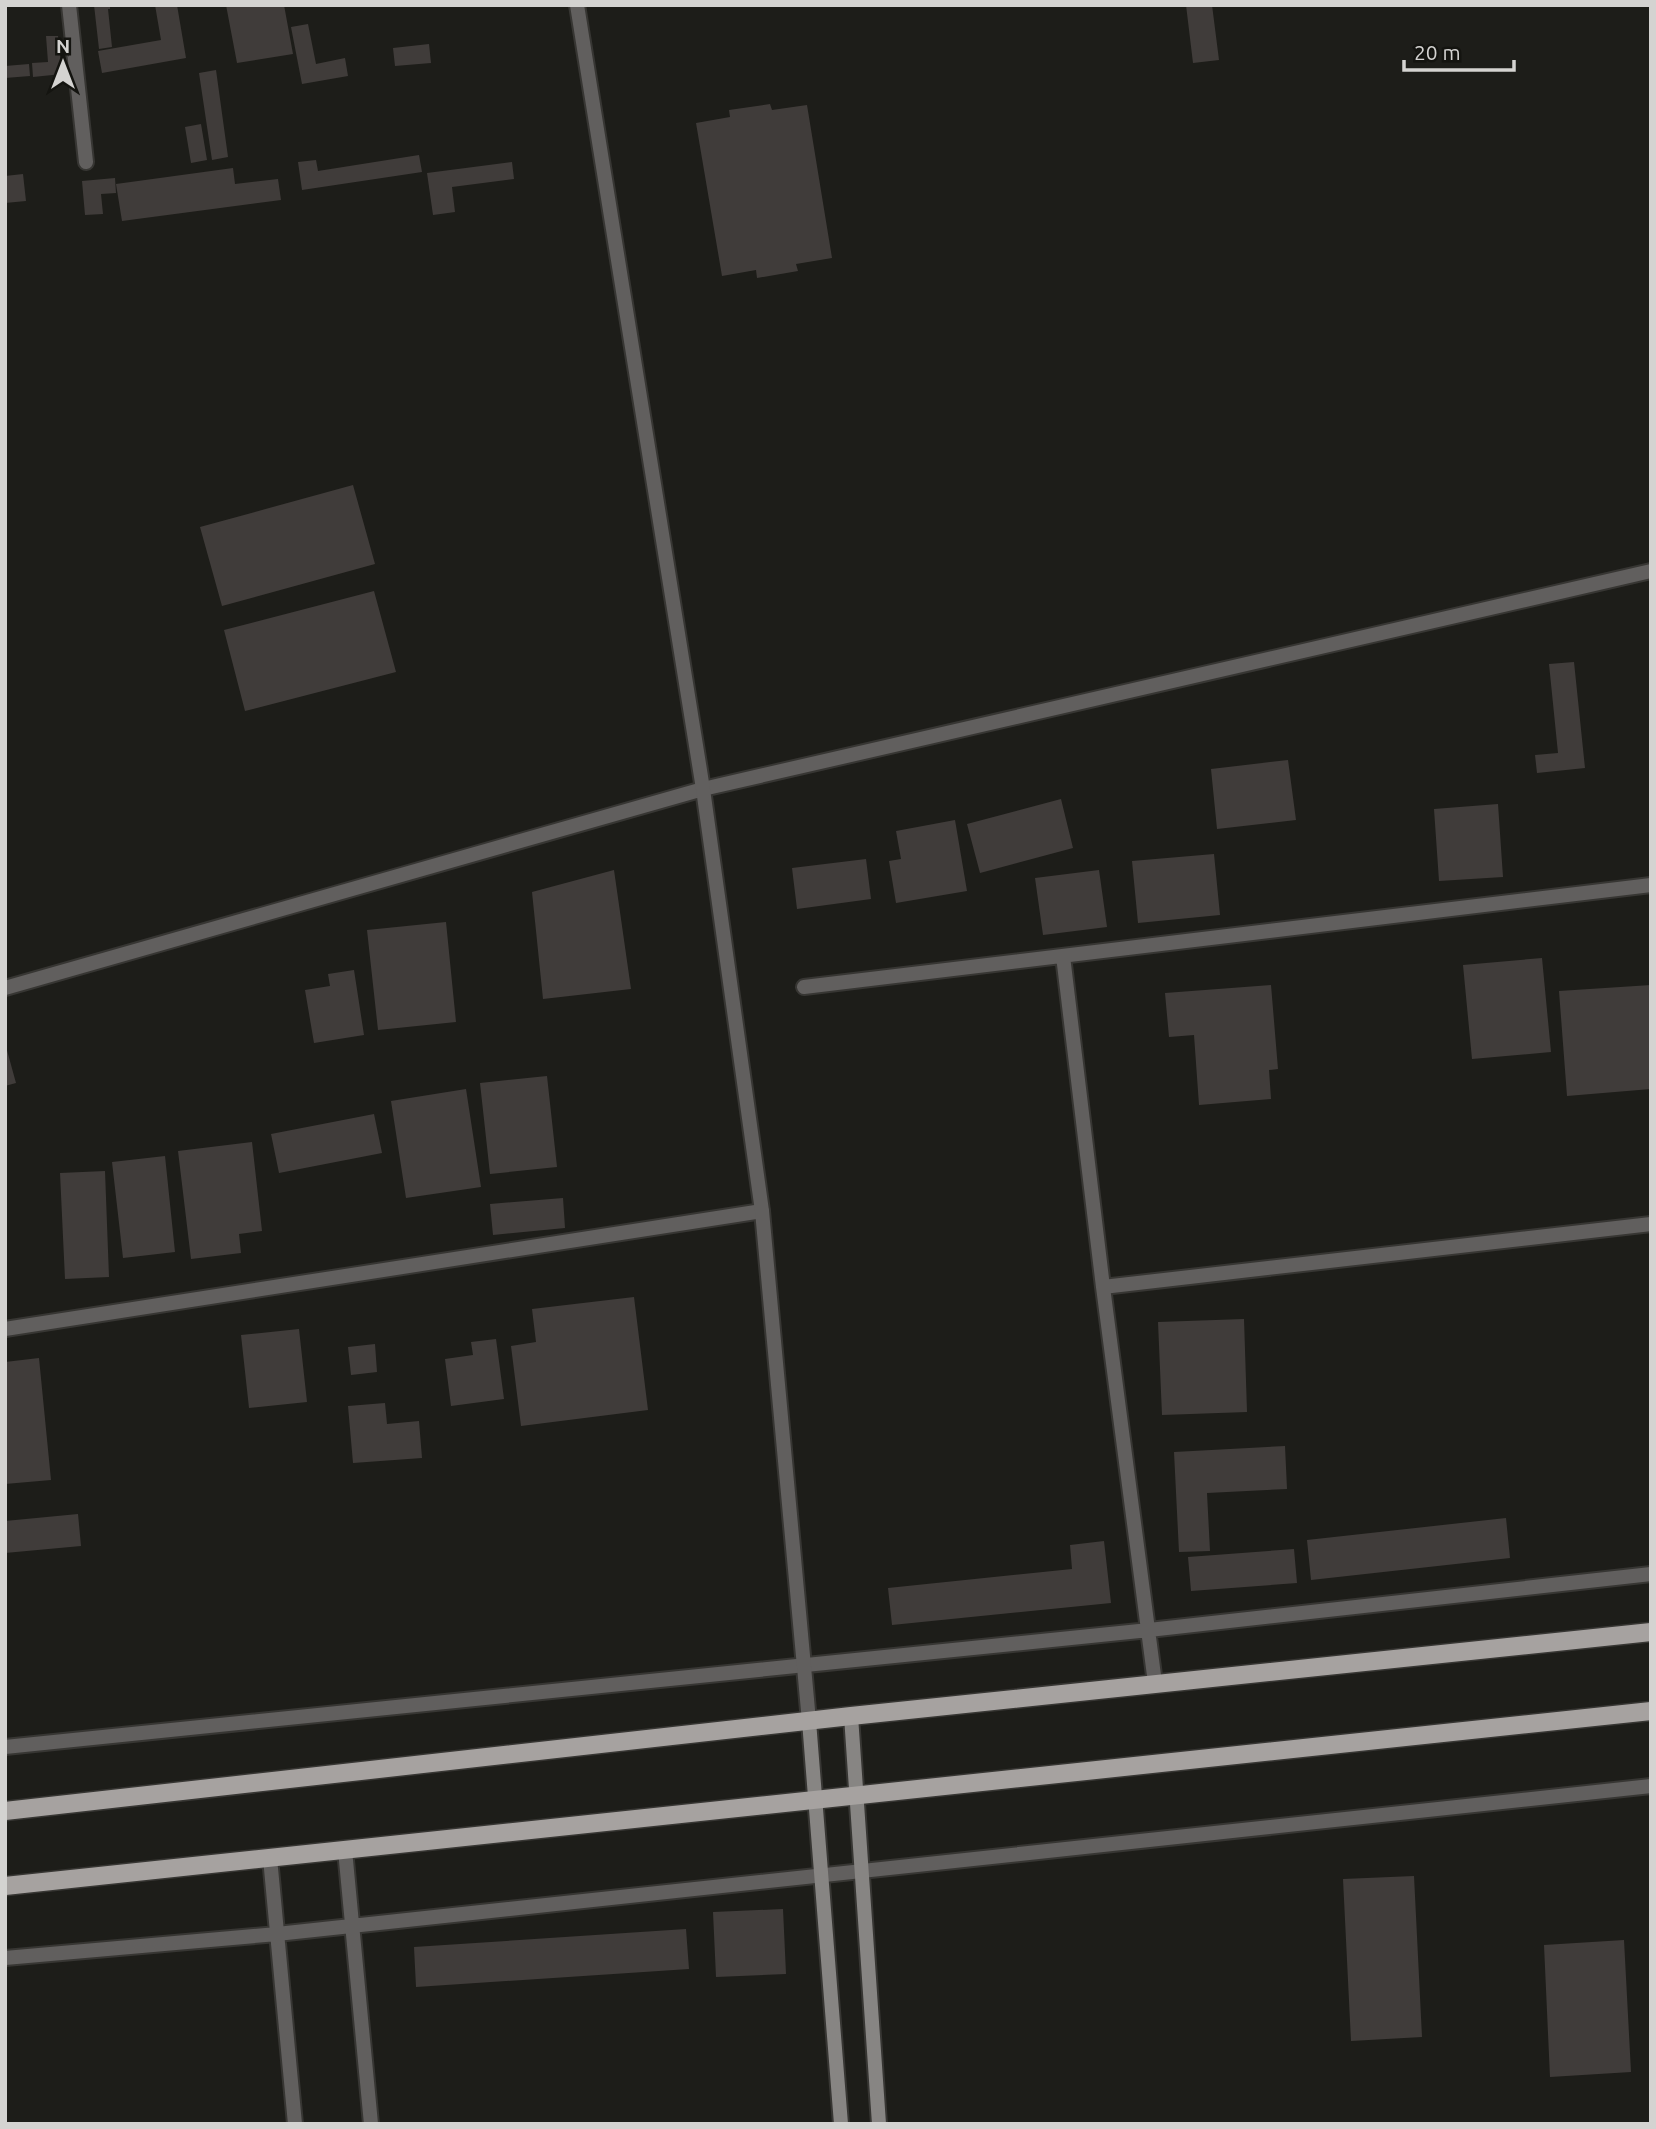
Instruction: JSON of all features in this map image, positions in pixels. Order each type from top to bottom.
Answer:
[{"type":"main road","points":[[5,1811],[851,1716],[1651,1632]]},
{"type":"main road","points":[[5,1886],[1651,1711]]},
{"type":"main road","points":[[851,1716],[880,2124]]},
{"type":"main road","points":[[809,1721],[841,2124]]},
{"type":"street","points":[[69,5],[86,162]]},
{"type":"street","points":[[577,5],[703,789],[762,1210],[809,1721]]},
{"type":"street","points":[[5,988],[703,789],[1651,571]]},
{"type":"street","points":[[804,987],[1651,885]]},
{"type":"street","points":[[1063,956],[1103,1287],[1156,1683]]},
{"type":"street","points":[[5,1329],[762,1210]]},
{"type":"street","points":[[1103,1287],[1651,1224]]},
{"type":"street","points":[[5,1747],[1149,1630],[1651,1574]]},
{"type":"street","points":[[5,1958],[277,1934],[1651,1786]]},
{"type":"street","points":[[345,1850],[371,2124]]},
{"type":"street","points":[[270,1858],[295,2124]]},
{"type":"building","points":[[94,5],[110,5],[108,9],[112,47],[99,49]]},
{"type":"building","points":[[155,5],[177,5],[186,58],[102,73],[98,51],[161,40]]},
{"type":"building","points":[[226,5],[284,5],[293,54],[237,63]]},
{"type":"building","points":[[1186,5],[1212,5],[1219,60],[1193,63]]},
{"type":"building","points":[[308,24],[316,64],[345,58],[348,76],[302,84],[291,27]]},
{"type":"building","points":[[46,36],[58,36],[62,74],[33,77],[32,63],[48,62]]},
{"type":"building","points":[[429,44],[431,63],[395,66],[393,48]]},
{"type":"building","points":[[29,64],[30,76],[5,78],[5,66]]},
{"type":"building","points":[[216,70],[228,157],[212,160],[199,73]]},
{"type":"building","points":[[770,104],[772,110],[807,105],[832,258],[796,264],[798,271],[757,278],[756,270],[722,276],[696,123],[730,117],[729,110]]},
{"type":"building","points":[[201,124],[207,160],[191,163],[185,127]]},
{"type":"building","points":[[419,155],[422,172],[302,190],[298,162],[316,160],[318,171]]},
{"type":"building","points":[[512,162],[514,179],[452,187],[455,212],[433,215],[427,173]]},
{"type":"building","points":[[233,168],[235,184],[278,179],[281,200],[122,221],[116,184]]},
{"type":"building","points":[[23,174],[26,201],[5,203],[5,176]]},
{"type":"building","points":[[115,178],[116,193],[101,194],[103,214],[85,215],[82,181]]},
{"type":"building","points":[[353,485],[375,564],[222,606],[200,527]]},
{"type":"building","points":[[374,591],[396,672],[245,711],[224,630]]},
{"type":"building","points":[[1574,662],[1585,768],[1537,773],[1535,755],[1558,753],[1549,664]]},
{"type":"building","points":[[1288,760],[1296,820],[1217,829],[1211,769]]},
{"type":"building","points":[[1061,799],[1073,848],[980,873],[967,824]]},
{"type":"building","points":[[1498,804],[1503,877],[1439,881],[1434,809]]},
{"type":"building","points":[[955,820],[967,891],[896,903],[889,861],[901,859],[896,831]]},
{"type":"building","points":[[1214,854],[1220,915],[1138,923],[1132,861]]},
{"type":"building","points":[[866,859],[871,899],[797,909],[792,868]]},
{"type":"building","points":[[614,870],[631,989],[543,999],[532,892]]},
{"type":"building","points":[[1099,870],[1107,927],[1043,935],[1035,878]]},
{"type":"building","points":[[446,922],[456,1022],[378,1030],[367,930]]},
{"type":"building","points":[[1542,958],[1551,1052],[1472,1059],[1463,965]]},
{"type":"building","points":[[354,970],[364,1035],[314,1043],[305,990],[330,986],[328,974]]},
{"type":"building","points":[[1271,985],[1278,1069],[1269,1070],[1271,1099],[1199,1105],[1194,1035],[1169,1037],[1165,993]]},
{"type":"building","points":[[1651,985],[1651,1089],[1567,1096],[1559,991]]},
{"type":"building","points":[[5,1043],[16,1083],[5,1086]]},
{"type":"building","points":[[547,1076],[557,1167],[490,1174],[480,1083]]},
{"type":"building","points":[[466,1089],[481,1187],[406,1198],[391,1101]]},
{"type":"building","points":[[374,1114],[382,1153],[279,1173],[271,1134]]},
{"type":"building","points":[[252,1142],[262,1231],[239,1234],[241,1253],[191,1259],[178,1151]]},
{"type":"building","points":[[165,1156],[175,1252],[123,1258],[112,1162]]},
{"type":"building","points":[[105,1171],[109,1277],[65,1279],[60,1173]]},
{"type":"building","points":[[563,1198],[565,1228],[493,1235],[490,1204]]},
{"type":"building","points":[[634,1297],[648,1410],[521,1426],[511,1346],[536,1342],[532,1309]]},
{"type":"building","points":[[1244,1319],[1247,1412],[1162,1415],[1158,1322]]},
{"type":"building","points":[[299,1329],[307,1402],[249,1408],[241,1335]]},
{"type":"building","points":[[496,1339],[504,1399],[451,1406],[445,1359],[473,1355],[471,1342]]},
{"type":"building","points":[[375,1344],[377,1372],[351,1375],[348,1347]]},
{"type":"building","points":[[39,1358],[51,1480],[5,1484],[5,1362]]},
{"type":"building","points":[[385,1403],[387,1424],[419,1421],[422,1458],[353,1463],[348,1406]]},
{"type":"building","points":[[1285,1446],[1287,1489],[1207,1493],[1210,1551],[1179,1552],[1174,1452]]},
{"type":"building","points":[[78,1514],[81,1546],[5,1553],[5,1521]]},
{"type":"building","points":[[1506,1518],[1510,1558],[1311,1580],[1307,1540]]},
{"type":"building","points":[[1104,1541],[1111,1603],[892,1625],[888,1588],[1072,1569],[1070,1545]]},
{"type":"building","points":[[1294,1549],[1297,1583],[1191,1591],[1188,1557]]},
{"type":"building","points":[[1414,1876],[1422,2037],[1351,2041],[1343,1879]]},
{"type":"building","points":[[783,1909],[786,1974],[716,1977],[713,1912]]},
{"type":"building","points":[[686,1929],[689,1969],[416,1987],[414,1947]]},
{"type":"building","points":[[1624,1940],[1631,2072],[1550,2077],[1544,1945]]}]
